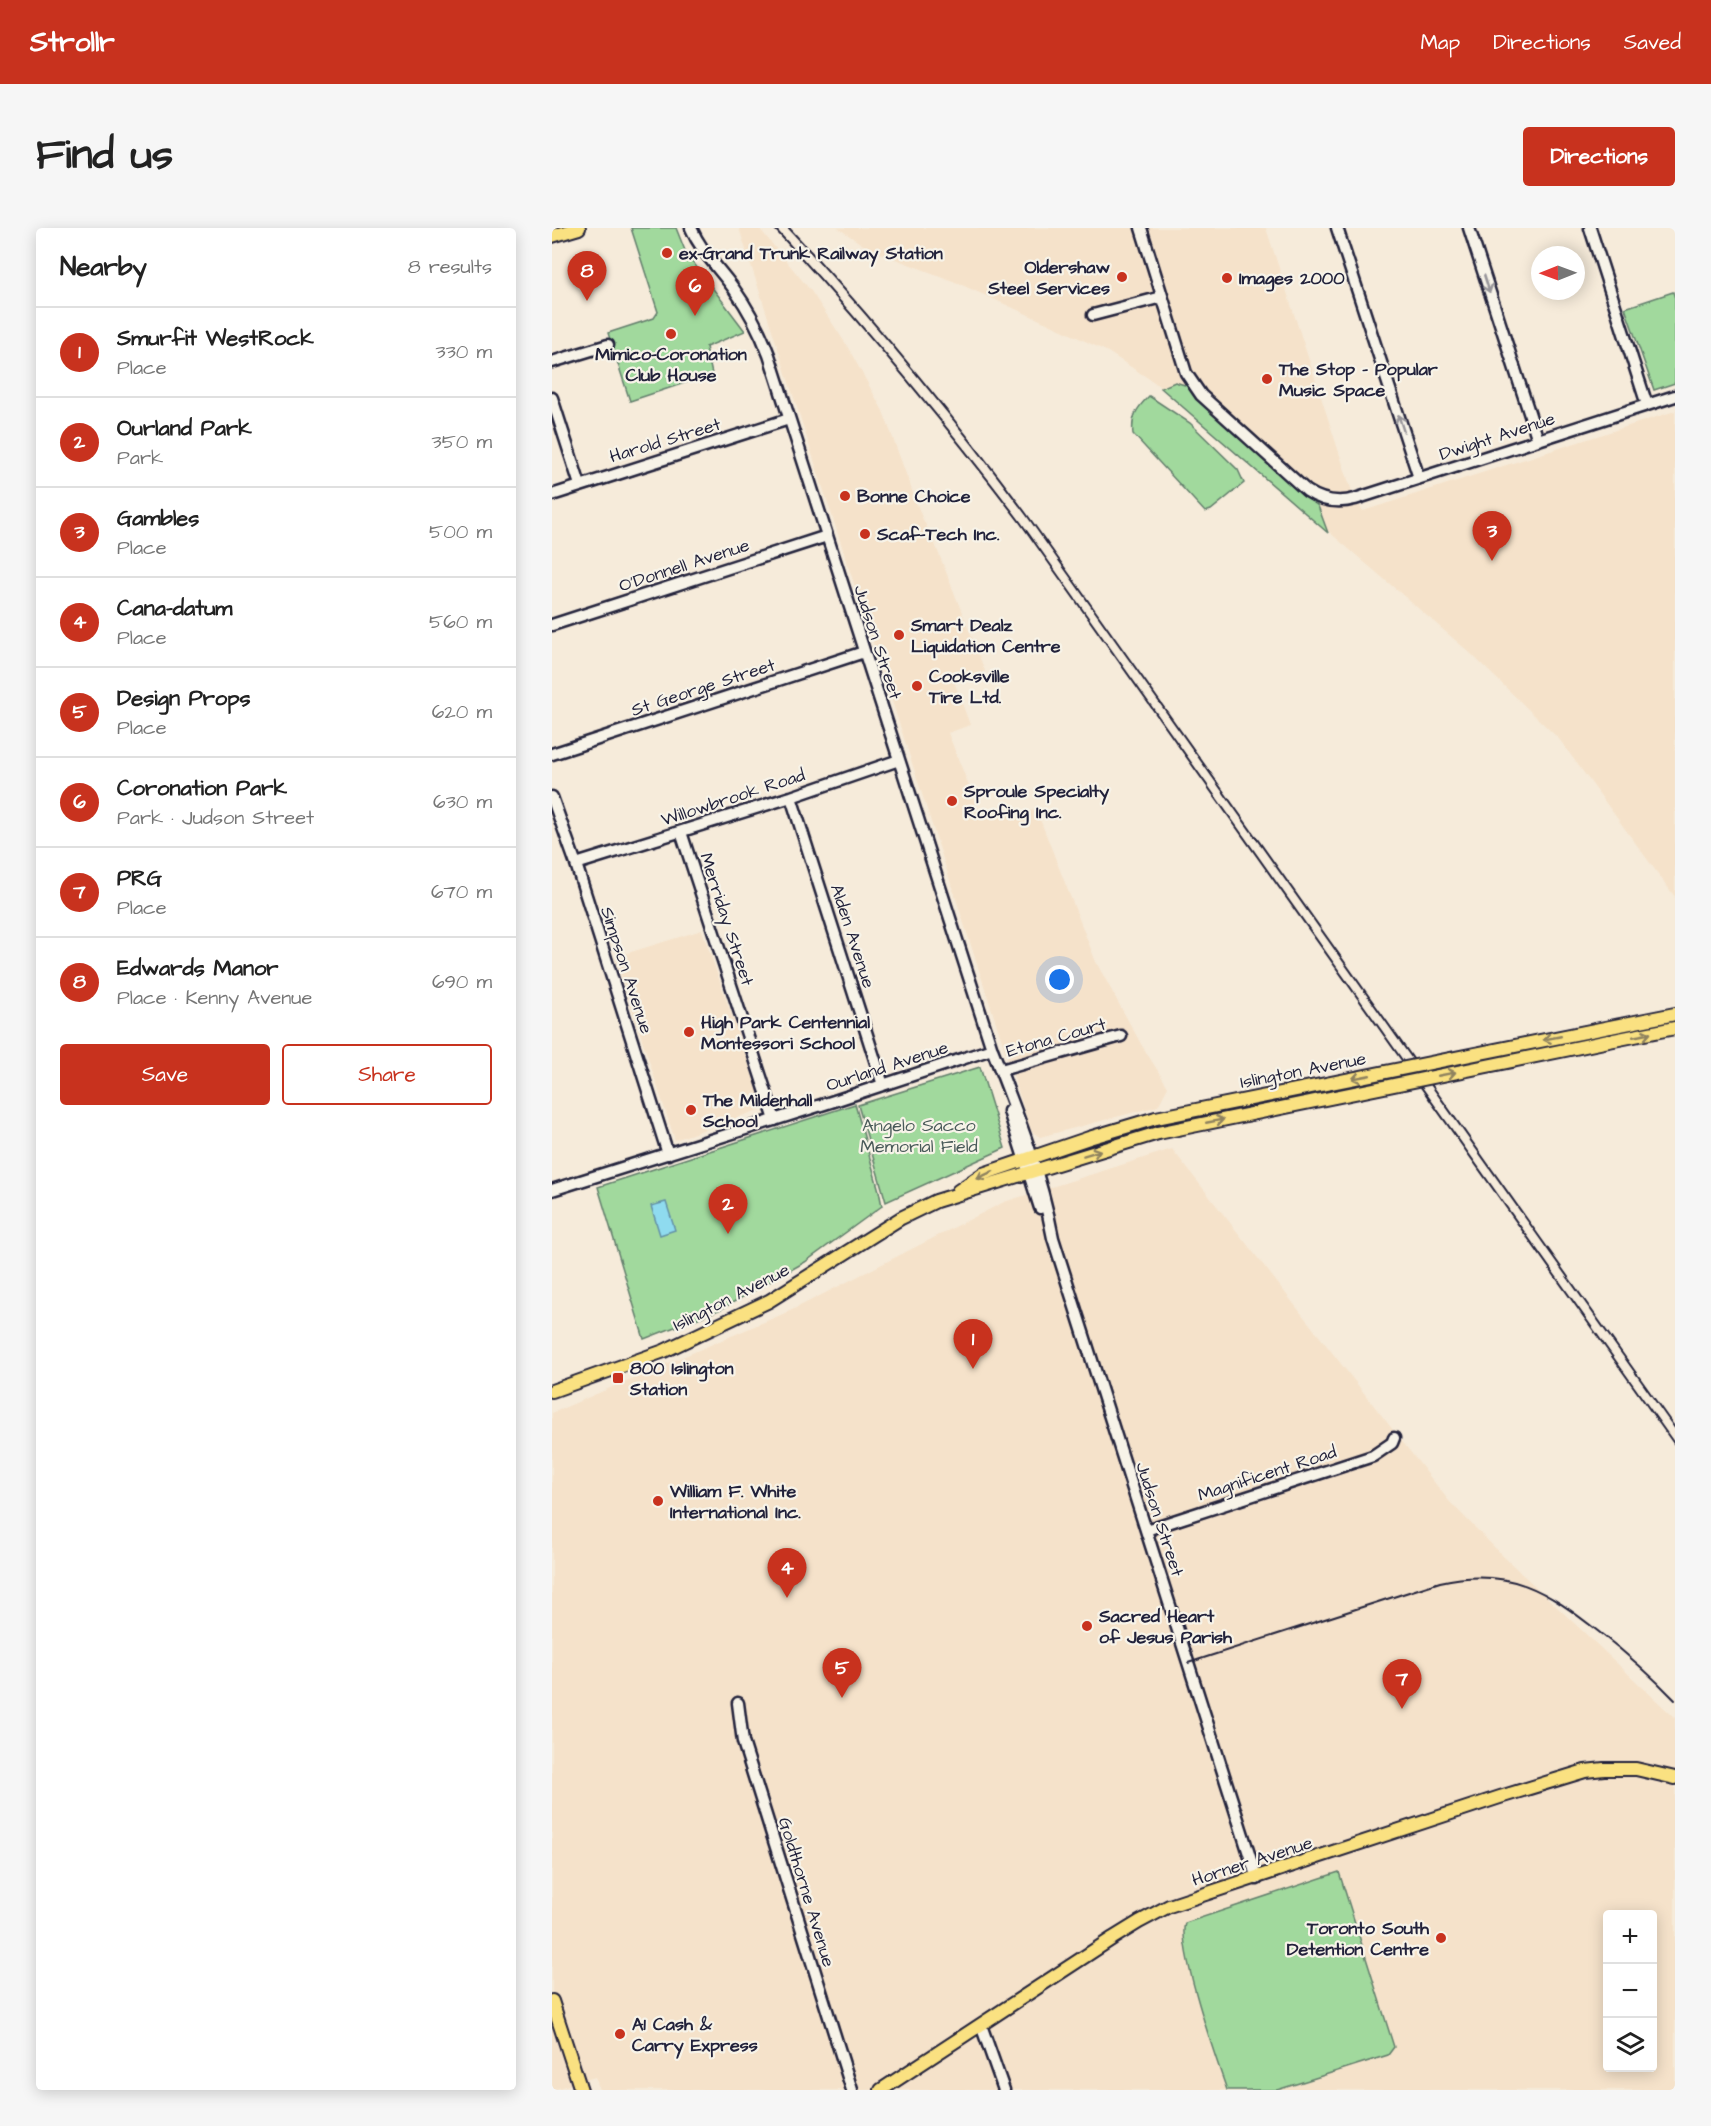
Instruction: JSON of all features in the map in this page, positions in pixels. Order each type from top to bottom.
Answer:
[{"type":"main road","points":[[552,236],[579,228]]},
{"type":"main road","name":"Islington Avenue","points":[[552,1391],[664,1351],[769,1301],[901,1218],[949,1196],[984,1188],[1089,1138],[1156,1119],[1675,1014]]},
{"type":"main road","name":"Islington Avenue","points":[[1030,1165],[1158,1133],[1675,1028]]},
{"type":"main road","name":"Horner Avenue","points":[[881,2090],[1113,1938],[1159,1911],[1500,1797],[1585,1771],[1636,1769],[1675,1778]]},
{"type":"main road","points":[[552,2001],[581,2090]]},
{"type":"street","name":"Judson Street","points":[[692,228],[703,251],[733,287],[760,331],[992,1048],[1014,1102],[1043,1217],[1053,1238],[1257,1879]]},
{"type":"street","points":[[1093,315],[1162,297],[1141,228]]},
{"type":"street","points":[[1338,228],[1419,478]]},
{"type":"street","points":[[1469,228],[1538,440]]},
{"type":"street","points":[[1590,228],[1647,405]]},
{"type":"street","name":"Dwight Avenue","points":[[1162,297],[1186,373],[1201,395],[1307,491],[1328,501],[1348,501],[1675,396]]},
{"type":"street","points":[[552,362],[608,345]]},
{"type":"street","points":[[552,398],[580,485]]},
{"type":"street","name":"Harold Street","points":[[552,495],[789,419]]},
{"type":"street","name":"O'Donnell Avenue","points":[[552,625],[827,536]]},
{"type":"street","name":"St George Street","points":[[552,754],[864,652]]},
{"type":"street","name":"Willowbrook Road","points":[[576,864],[791,797],[899,760]]},
{"type":"street","name":"Simpson Avenue","points":[[552,797],[576,864],[668,1154]]},
{"type":"street","name":"Alden Avenue","points":[[791,797],[883,1085]]},
{"type":"street","name":"Merriday Street","points":[[681,832],[775,1120]]},
{"type":"street","name":"Etona Court","points":[[1002,1076],[1120,1036]]},
{"type":"street","name":"Ourland Avenue","points":[[553,1188],[775,1120],[992,1048]]},
{"type":"street","name":"Magnificent Road","points":[[1146,1530],[1373,1456],[1392,1443],[1394,1438]]},
{"type":"street","name":"Goldthorne Avenue","points":[[738,1703],[743,1742],[852,2090]]},
{"type":"street","points":[[981,2025],[1005,2090]]},
{"type":"shaded area","points":[[739,228],[759,228],[811,291],[846,344],[883,411],[921,515],[935,544],[985,671],[955,684],[970,725],[948,733],[980,814],[1006,807],[1018,816],[1036,809],[1096,962],[1141,1044],[1168,1087],[1158,1106],[1040,1137],[1031,1131]]},
{"type":"shaded area","points":[[838,228],[1266,228],[1349,483],[1363,511],[1675,411],[1675,897],[1559,739],[1468,651],[1154,382],[1108,352],[953,281],[869,249]]},
{"type":"shaded area","name":"High Park Centennial Montessori School","points":[[702,930],[764,1108],[675,1140],[615,957]]},
{"type":"shaded area","points":[[1172,1149],[1449,1501],[1504,1557],[1675,1718],[1675,2090],[600,2090],[595,2077],[552,2090],[552,1413],[792,1310],[1004,1202]]},
{"type":"green space","points":[[631,228],[676,228],[686,253],[745,331],[706,347],[712,374],[630,401],[608,333],[654,318],[658,312]]},
{"type":"green space","points":[[1673,292],[1675,298],[1675,383],[1654,390],[1625,308]]},
{"type":"green space","points":[[1175,382],[1188,386],[1197,398],[1298,491],[1318,506],[1328,533],[1161,388]]},
{"type":"green space","points":[[1149,396],[1190,423],[1238,470],[1244,483],[1211,510],[1205,512],[1133,434],[1135,414]]},
{"type":"green space","name":"Angelo Sacco Memorial Field","points":[[980,1067],[1005,1148],[886,1202],[858,1105]]},
{"type":"green space","points":[[855,1104],[882,1206],[805,1262],[721,1309],[644,1339],[598,1187]]},
{"type":"green space","points":[[1339,1872],[1394,2047],[1388,2055],[1277,2090],[1227,2090],[1192,1979],[1184,1936],[1185,1923]]},
{"type":"water","points":[[666,1202],[675,1230],[660,1235],[651,1206]]},
{"type":"railway","points":[[774,228],[900,372],[1020,522],[1675,1445]]},
{"type":"railway","points":[[789,228],[912,368],[1027,515],[1675,1428]]},
{"type":"railway","points":[[1188,1663],[1440,1582],[1465,1578],[1487,1578],[1507,1580],[1526,1586],[1562,1604],[1619,1648],[1675,1700]]},
{"type":"place","name":"ex-Grand Trunk Railway Station","points":[[667,253]]},
{"type":"place","name":"Oldershaw Steel Services","points":[[1122,277]]},
{"type":"place","name":"Images 2000","points":[[1227,278]]},
{"type":"place","name":"Edwards Manor","points":[[587,301]]},
{"type":"place","name":"Coronation Park","points":[[695,316]]},
{"type":"place","name":"Mimico-Coronation Club House","points":[[671,334]]},
{"type":"place","name":"The Stop - Popular Music Space","points":[[1267,379]]},
{"type":"place","name":"Bonne Choice","points":[[845,496]]},
{"type":"place","name":"Scaf-Tech Inc.","points":[[865,534]]},
{"type":"place","name":"Gambles","points":[[1492,561]]},
{"type":"place","name":"Smart Dealz Liquidation Centre","points":[[899,635]]},
{"type":"place","name":"Cooksville Tire Ltd.","points":[[917,686]]},
{"type":"place","name":"Sproule Specialty Roofing Inc.","points":[[952,801]]},
{"type":"place","name":"High Park Centennial Montessori School","points":[[689,1032]]},
{"type":"place","name":"The Mildenhall School","points":[[691,1110]]},
{"type":"place","name":"Ourland Park","points":[[728,1234]]},
{"type":"place","name":"Smurfit WestRock","points":[[973,1369]]},
{"type":"place","name":"800 Islington Station","points":[[618,1378]]},
{"type":"place","name":"William F. White International Inc.","points":[[658,1501]]},
{"type":"place","name":"Cana-datum","points":[[787,1598]]},
{"type":"place","name":"Sacred Heart of Jesus Parish","points":[[1087,1626]]},
{"type":"place","name":"Design Props","points":[[842,1698]]},
{"type":"place","name":"PRG","points":[[1402,1709]]},
{"type":"place","name":"Toronto South Detention Centre","points":[[1441,1938]]},
{"type":"place","name":"A1 Cash & Carry Express","points":[[620,2034]]}]
